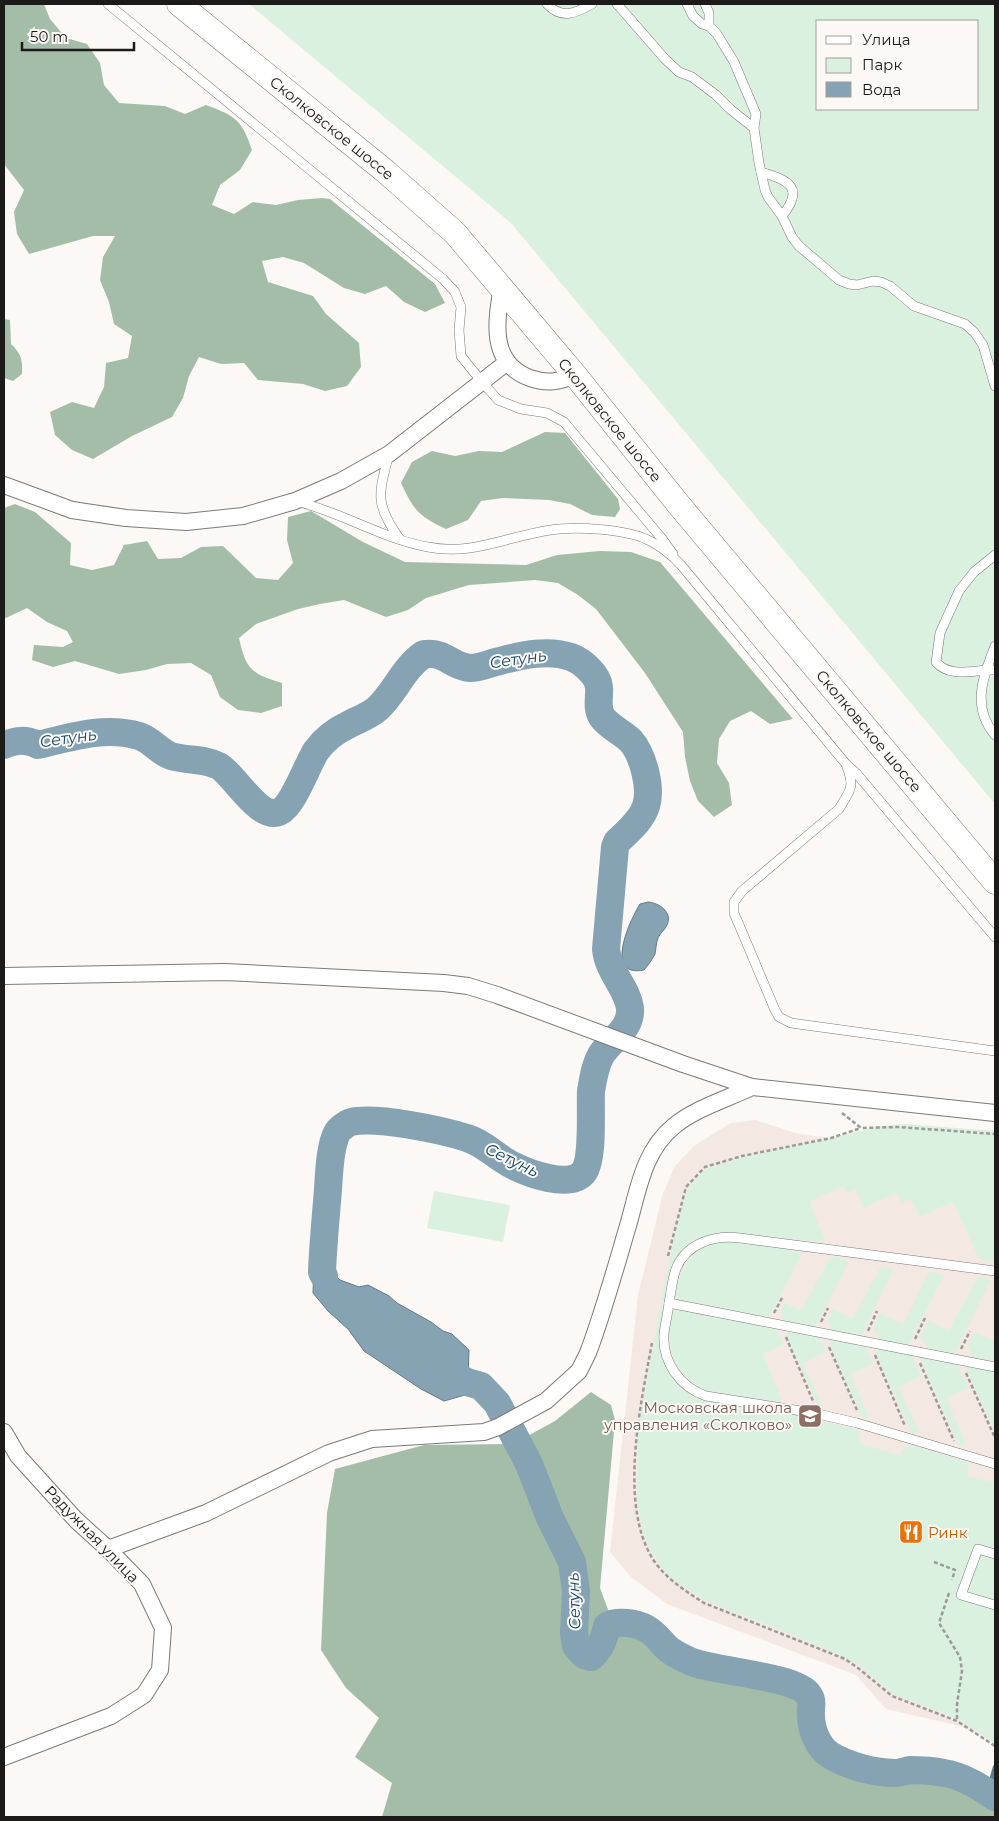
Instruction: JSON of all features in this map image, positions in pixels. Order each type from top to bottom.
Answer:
[{"type":"street","name":"Сколковское шоссе","points":[[179,4],[385,171],[455,233],[502,287],[680,505],[995,882]]},
{"type":"street","points":[[502,287],[496,319],[498,338],[506,363],[520,374],[543,383],[562,381],[575,375]]},
{"type":"street","points":[[4,484],[72,510],[136,519],[186,522],[243,516],[295,501],[341,481],[390,454],[506,363]]},
{"type":"street","points":[[4,976],[225,972],[444,983],[468,986],[752,1087],[995,1113]]},
{"type":"street","points":[[108,1549],[206,1513],[328,1453],[372,1439],[484,1432],[533,1409],[546,1400],[579,1371],[588,1353],[628,1227],[640,1181],[652,1154],[673,1127],[691,1115],[752,1087]]},
{"type":"street","name":"Радужная улица","points":[[4,1432],[18,1456],[76,1520],[142,1584],[163,1628],[160,1670],[144,1695],[112,1716],[4,1757]]},
{"type":"lane","points":[[108,4],[443,279],[455,292],[461,307],[459,330],[461,356],[482,382],[498,400],[521,409],[547,414],[564,422],[846,764],[856,773],[995,937]]},
{"type":"lane","points":[[547,4],[560,12],[572,14],[592,4]]},
{"type":"lane","points":[[617,4],[665,59],[679,72],[692,77],[754,128]]},
{"type":"lane","points":[[687,4],[693,16],[702,24],[709,26],[723,41],[748,92],[756,114],[754,128],[761,172],[768,197],[782,216],[792,237],[799,246],[839,280],[857,285],[873,281],[881,282],[890,286],[914,306],[964,324],[974,332],[983,345],[995,386]]},
{"type":"lane","points":[[705,4],[709,13],[709,26]]},
{"type":"lane","points":[[761,172],[783,180],[793,190],[794,196],[790,206],[782,216]]},
{"type":"lane","points":[[390,454],[380,488],[381,504],[386,520],[400,539]]},
{"type":"lane","points":[[295,501],[314,506],[400,539],[428,547],[455,550],[478,548],[550,530],[578,528],[621,532],[648,539],[676,559]]},
{"type":"lane","points":[[991,670],[965,672],[949,670],[940,667],[936,662],[940,633],[959,591],[974,572],[995,555]]},
{"type":"lane","points":[[995,646],[991,670],[980,692],[982,708],[989,728],[995,735]]},
{"type":"lane","points":[[846,764],[853,781],[839,809],[742,891],[734,902],[734,913],[778,1017],[791,1023],[995,1051]]},
{"type":"lane","points":[[995,1271],[722,1237],[700,1243],[681,1260],[675,1274],[664,1334],[666,1356],[683,1382],[698,1393],[706,1396],[814,1413],[857,1423],[995,1464]]},
{"type":"lane","points":[[669,1303],[995,1366]]},
{"type":"lane","points":[[995,1554],[978,1549],[961,1595],[995,1606]]},
{"type":"path","points":[[830,1096],[840,1110],[861,1128]]},
{"type":"path","points":[[668,1256],[686,1187],[705,1167],[742,1156],[831,1138],[861,1128],[898,1127],[995,1134]]},
{"type":"path","points":[[877,1311],[867,1342],[907,1429]]},
{"type":"path","points":[[924,1318],[912,1350],[955,1442]]},
{"type":"path","points":[[781,1325],[815,1405]]},
{"type":"path","points":[[970,1331],[958,1359],[995,1438]]},
{"type":"path","points":[[823,1333],[859,1414]]},
{"type":"path","points":[[652,1338],[636,1431],[635,1499],[641,1533],[651,1556],[666,1576],[704,1603],[845,1659],[892,1696],[957,1721],[995,1746]]},
{"type":"path","points":[[934,1562],[955,1570],[939,1624],[960,1657],[962,1671],[957,1704],[957,1721]]},
{"type":"shaded area","name":"Московская школа управления «Сколково»","points":[[755,1120],[799,1134],[995,1163],[995,1738],[956,1725],[886,1709],[856,1675],[667,1604],[630,1576],[610,1552],[638,1295],[663,1193],[675,1166],[695,1145],[731,1123]]},
{"type":"green space","points":[[4,4],[44,4],[50,19],[66,38],[87,44],[100,63],[104,85],[119,103],[165,106],[185,114],[206,105],[224,112],[236,120],[245,132],[252,150],[240,170],[220,185],[212,205],[234,214],[253,202],[276,205],[298,200],[330,199],[435,284],[445,303],[425,312],[404,302],[386,286],[365,294],[344,288],[304,263],[283,257],[262,261],[268,282],[313,296],[326,314],[359,343],[361,367],[347,386],[325,391],[303,384],[258,380],[244,363],[221,364],[199,357],[189,376],[183,398],[172,417],[132,436],[93,459],[72,450],[55,435],[50,412],[72,402],[94,408],[104,387],[106,363],[128,358],[132,336],[114,324],[109,302],[100,280],[103,257],[115,236],[93,236],[29,254],[17,234],[14,212],[24,190],[4,164]]},
{"type":"green space","points":[[249,4],[995,4],[995,804],[511,223]]},
{"type":"green space","points":[[4,319],[10,320],[11,344],[22,361],[22,374],[13,381],[4,378]]},
{"type":"green space","points":[[545,432],[565,433],[618,499],[620,509],[615,517],[592,515],[570,504],[549,500],[503,498],[481,501],[468,520],[446,529],[429,520],[418,511],[401,483],[412,462],[432,451],[455,456],[479,451],[502,452]]},
{"type":"green space","points":[[15,504],[35,512],[71,543],[70,565],[92,570],[114,565],[124,545],[147,541],[158,559],[181,558],[201,547],[223,546],[256,578],[278,580],[293,563],[287,540],[288,517],[311,511],[363,542],[405,562],[526,565],[557,555],[600,551],[631,552],[660,562],[793,719],[770,724],[751,711],[730,721],[719,739],[717,763],[729,783],[732,805],[714,817],[698,801],[690,781],[685,757],[683,732],[645,673],[596,609],[558,583],[535,580],[469,585],[426,598],[408,610],[386,617],[344,600],[298,609],[256,624],[239,638],[244,657],[257,673],[282,683],[282,706],[261,713],[238,710],[220,697],[211,675],[191,663],[167,664],[146,670],[119,674],[75,661],[53,667],[32,660],[34,645],[63,647],[73,642],[67,631],[47,622],[27,608],[6,618],[4,617],[4,508]]},
{"type":"green space","points":[[906,1124],[995,1131],[995,1262],[978,1257],[953,1202],[919,1217],[911,1199],[902,1203],[897,1193],[863,1208],[855,1189],[847,1193],[843,1186],[809,1202],[825,1240],[821,1242],[730,1232],[706,1236],[691,1244],[677,1257],[672,1267],[665,1301],[661,1300],[674,1239],[688,1188],[706,1169],[742,1158],[881,1126]]},
{"type":"green space","points":[[434,1191],[510,1205],[503,1242],[427,1228]]},
{"type":"green space","points":[[730,1241],[790,1249],[802,1254],[769,1318],[674,1300],[680,1276],[690,1258],[705,1246],[716,1242]]},
{"type":"green space","points":[[830,1257],[838,1257],[849,1262],[815,1327],[784,1321],[780,1312],[784,1303],[802,1310]]},
{"type":"green space","points":[[881,1266],[894,1270],[861,1336],[832,1331],[828,1320],[833,1309],[853,1319]]},
{"type":"green space","points":[[932,1271],[944,1276],[908,1345],[879,1340],[873,1327],[880,1313],[903,1324],[929,1272]]},
{"type":"green space","points":[[978,1277],[983,1277],[990,1281],[954,1355],[929,1350],[920,1336],[928,1320],[949,1330]]},
{"type":"green space","points":[[661,1304],[664,1305],[660,1328],[660,1346],[666,1366],[678,1384],[695,1397],[705,1401],[809,1418],[856,1429],[861,1435],[859,1444],[900,1455],[905,1446],[914,1446],[968,1462],[967,1476],[992,1482],[995,1473],[995,1744],[958,1719],[893,1694],[860,1666],[846,1658],[706,1601],[667,1574],[653,1555],[643,1533],[637,1499],[638,1431]]},
{"type":"green space","points":[[673,1308],[776,1328],[783,1345],[763,1354],[782,1400],[779,1402],[707,1391],[691,1383],[679,1370],[672,1354],[669,1329]]},
{"type":"green space","points":[[788,1331],[819,1337],[826,1352],[803,1363],[823,1407],[819,1408],[786,1334]]},
{"type":"green space","points":[[974,1332],[994,1341],[995,1338],[995,1363],[973,1358],[968,1345]]},
{"type":"green space","points":[[832,1339],[865,1346],[873,1364],[850,1374],[869,1417],[863,1419],[829,1343]]},
{"type":"green space","points":[[878,1348],[912,1355],[921,1376],[899,1387],[919,1432],[912,1434],[875,1351]]},
{"type":"green space","points":[[922,1357],[957,1364],[968,1388],[946,1398],[966,1443],[959,1446],[920,1359]]},
{"type":"green space","points":[[969,1366],[995,1371],[995,1432],[966,1369]]},
{"type":"green space","points":[[591,1392],[611,1405],[615,1420],[600,1588],[613,1623],[637,1625],[647,1629],[667,1648],[694,1662],[730,1672],[781,1680],[804,1690],[810,1695],[812,1704],[812,1729],[819,1744],[829,1754],[843,1761],[881,1771],[897,1773],[909,1770],[946,1773],[963,1778],[995,1797],[995,1817],[382,1817],[392,1783],[355,1757],[379,1718],[346,1688],[321,1650],[327,1513],[335,1469],[424,1445],[513,1444],[555,1421]]},
{"type":"water","points":[[648,902],[664,909],[667,912],[668,920],[666,927],[658,938],[655,954],[644,970],[632,970],[625,965],[622,957],[623,946],[626,934],[640,904]]},
{"type":"water","points":[[315,1236],[331,1241],[330,1262],[333,1273],[340,1280],[359,1287],[368,1285],[389,1296],[397,1303],[443,1331],[452,1334],[469,1350],[465,1395],[444,1401],[421,1389],[364,1351],[348,1329],[328,1311],[313,1293]]},
{"type":"waterway","name":"Сетунь","points":[[4,745],[21,741],[38,745],[101,732],[126,733],[139,736],[171,756],[213,763],[219,766],[255,804],[271,813],[279,812],[289,802],[312,757],[323,743],[339,730],[377,709],[389,696],[410,666],[424,654],[438,655],[458,665],[470,668],[526,655],[554,653],[575,659],[589,669],[596,678],[599,687],[600,713],[605,721],[631,741],[635,747],[643,763],[648,799],[641,816],[634,826],[617,842],[615,847],[606,949],[610,965],[628,1000],[630,1015],[624,1028],[601,1055],[596,1068],[591,1091],[591,1134],[586,1167],[577,1178],[568,1180],[548,1178],[512,1165],[479,1143],[467,1138],[392,1122],[362,1121],[349,1123],[337,1133],[331,1152],[323,1251],[322,1272],[324,1276]]},
{"type":"waterway","name":"Сетунь","points":[[434,1365],[467,1382],[481,1386],[497,1403],[529,1464],[550,1518],[572,1562],[576,1591],[574,1633],[576,1646],[584,1655],[591,1657],[600,1647],[607,1626],[616,1623],[638,1625],[647,1629],[672,1652],[692,1662],[772,1679],[800,1688],[811,1699],[811,1721],[816,1738],[826,1752],[837,1759],[853,1766],[879,1772],[895,1773],[919,1770],[951,1774],[971,1782],[995,1797]]},
{"type":"waterway","points":[[988,1792],[995,1767]]},
{"type":"place","name":"Московская школа управления «Сколково»","points":[[810,1416]]},
{"type":"place","name":"Ринк","points":[[911,1532]]}]
